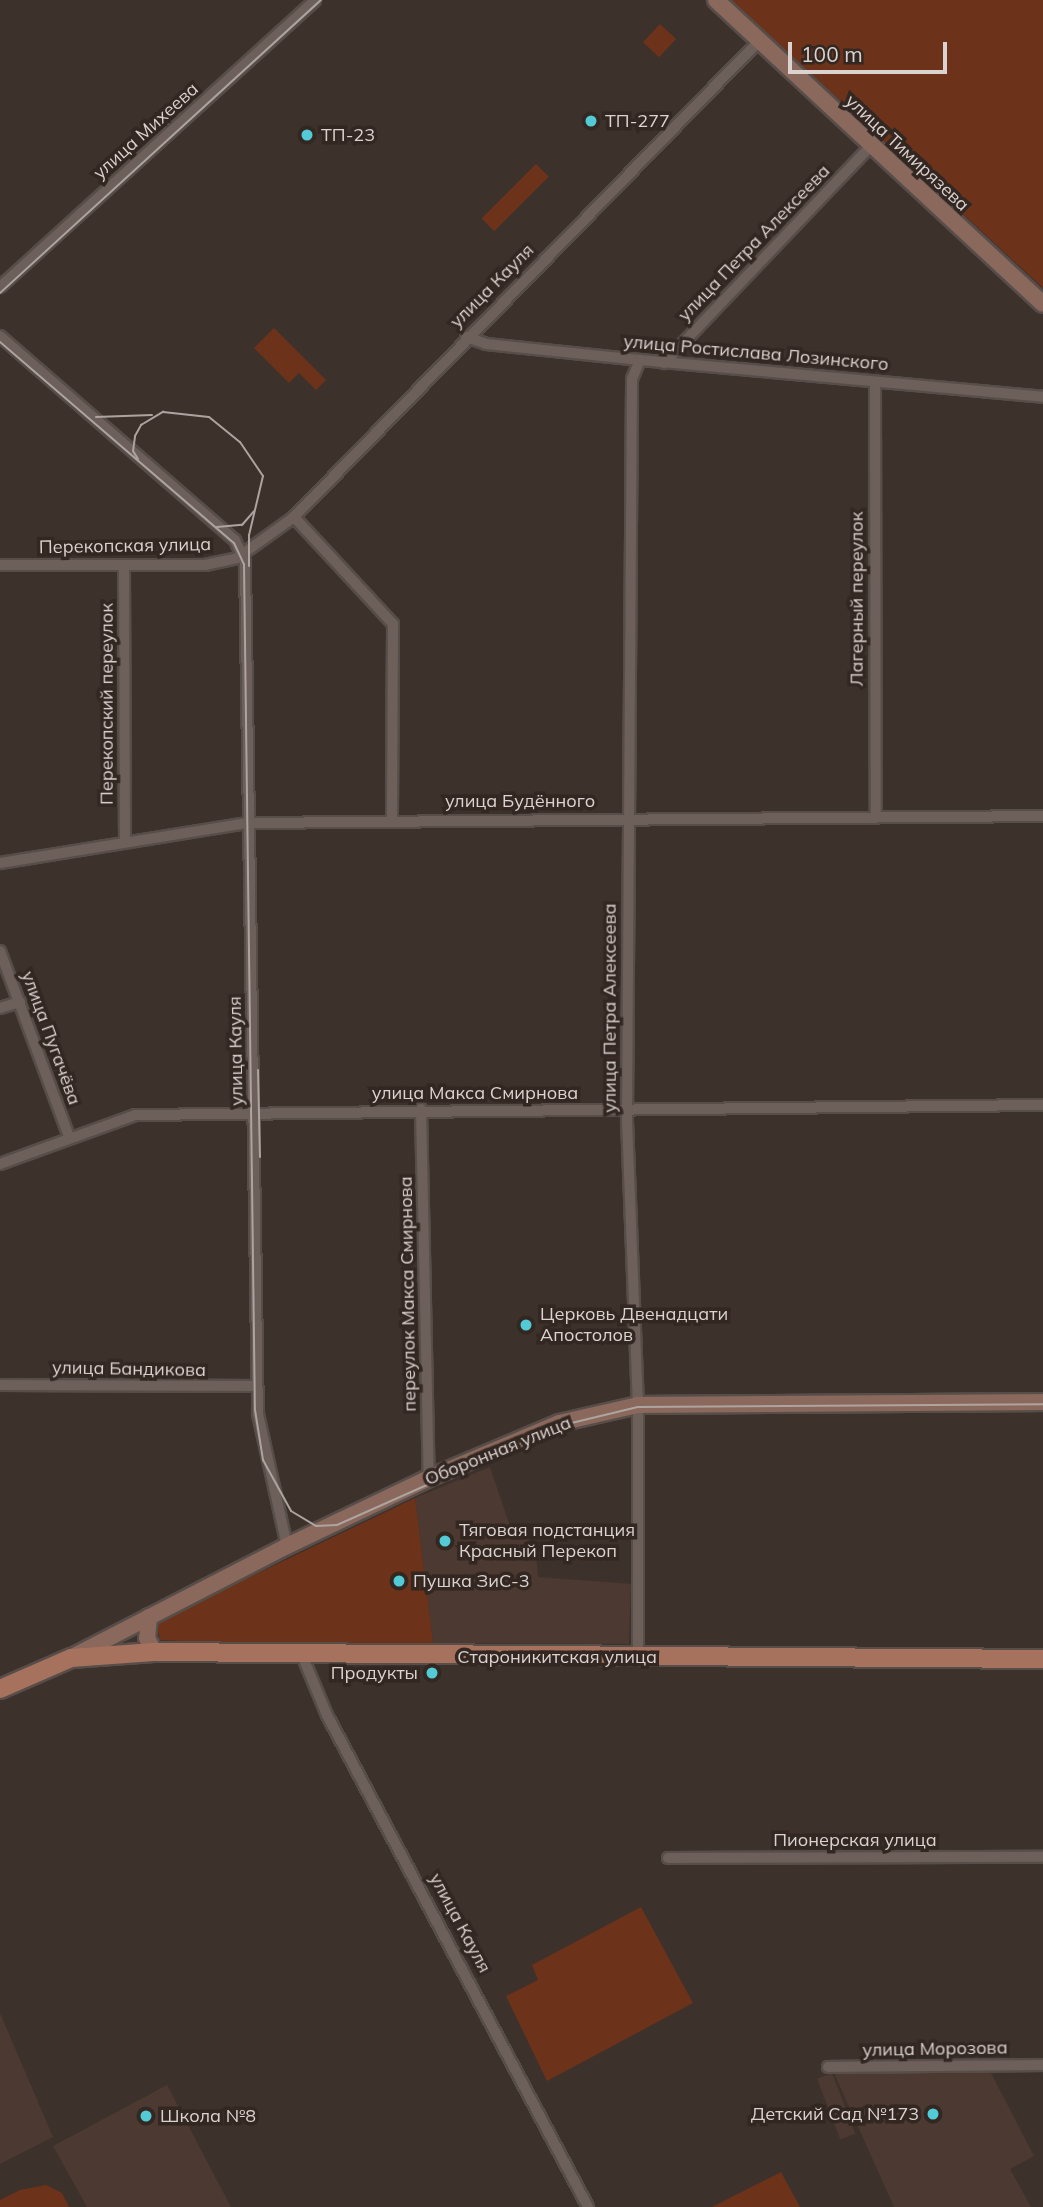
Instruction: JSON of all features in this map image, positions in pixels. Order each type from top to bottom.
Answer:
[{"type":"main road","name":"улица Тимирязева","points":[[716,0],[870,147],[1043,304]]},
{"type":"main road","name":"Оборонная улица","points":[[0,1689],[71,1658],[287,1546],[429,1478],[559,1423],[638,1405],[1043,1402]]},
{"type":"main road","points":[[149,1617],[147,1638],[154,1652]]},
{"type":"main road","name":"Староникитская улица","points":[[71,1658],[154,1652],[1043,1659]]},
{"type":"street","name":"улица Михеева","points":[[0,288],[315,0]]},
{"type":"street","name":"улица Кауля","points":[[287,1546],[262,1445],[257,1386],[244,551],[294,517],[466,337],[759,41]]},
{"type":"street","name":"улица Петра Алексеева","points":[[664,363],[870,147]]},
{"type":"street","points":[[0,336],[223,529],[244,551]]},
{"type":"street","name":"улица Ростислава Лозинского","points":[[466,337],[486,344],[664,363],[1043,397]]},
{"type":"street","name":"улица Петра Алексеева","points":[[638,1657],[638,1405],[627,1111],[632,379],[640,360]]},
{"type":"street","name":"Лагерный переулок","points":[[875,382],[876,815]]},
{"type":"street","points":[[294,517],[393,624],[392,820]]},
{"type":"street","name":"Перекопская улица","points":[[0,565],[205,565],[244,551]]},
{"type":"street","name":"Перекопский переулок","points":[[124,565],[125,842]]},
{"type":"street","name":"улица Будённого","points":[[0,863],[248,823],[876,815],[1043,816]]},
{"type":"street","name":"улица Пугачёва","points":[[0,951],[69,1137]]},
{"type":"street","points":[[0,1008],[20,1002]]},
{"type":"street","name":"улица Макса Смирнова","points":[[0,1164],[135,1115],[421,1109],[627,1111],[1043,1105]]},
{"type":"street","name":"переулок Макса Смирнова","points":[[421,1109],[429,1478]]},
{"type":"street","name":"улица Бандикова","points":[[0,1385],[257,1386]]},
{"type":"street","name":"улица Кауля","points":[[302,1655],[327,1714],[588,2207]]},
{"type":"street","name":"Пионерская улица","points":[[668,1857],[1043,1857]]},
{"type":"street","name":"улица Морозова","points":[[828,2067],[1043,2065]]},
{"type":"shaded area","points":[[731,0],[1043,0],[1043,288]]},
{"type":"shaded area","points":[[660,24],[676,39],[659,57],[643,42]]},
{"type":"shaded area","points":[[536,164],[549,177],[494,231],[482,218]]},
{"type":"shaded area","points":[[274,328],[326,380],[316,390],[299,373],[289,383],[254,348]]},
{"type":"shaded area","points":[[490,1467],[511,1529],[535,1543],[538,1577],[631,1584],[629,1644],[433,1643],[415,1498]]},
{"type":"shaded area","points":[[415,1498],[433,1643],[270,1645],[160,1640],[156,1622]]},
{"type":"shaded area","points":[[641,1907],[693,2003],[547,2081],[506,1996],[538,1980],[532,1965]]},
{"type":"shaded area","points":[[0,2013],[53,2137],[0,2164]]},
{"type":"shaded area","name":"Детский Сад №173","points":[[990,2071],[1034,2156],[1010,2169],[1031,2207],[894,2207],[834,2073]]},
{"type":"shaded area","points":[[832,2073],[855,2134],[840,2139],[817,2079]]},
{"type":"shaded area","name":"Школа №8","points":[[167,2085],[231,2207],[87,2207],[53,2146]]},
{"type":"shaded area","points":[[781,2172],[800,2207],[712,2207]]},
{"type":"shaded area","points":[[46,2185],[62,2193],[69,2207],[0,2207],[0,2200],[20,2190]]},
{"type":"tram line","points":[[0,293],[321,0]]},
{"type":"tram line","points":[[0,342],[234,543],[244,564],[255,1410],[263,1460],[291,1511],[316,1526],[337,1525],[559,1426],[638,1407],[1043,1404]]},
{"type":"tram line","points":[[138,459],[133,451],[135,436],[141,425],[163,412],[209,417],[240,442],[263,476],[249,535],[249,566]]},
{"type":"tram line","points":[[96,417],[152,415]]},
{"type":"tram line","points":[[217,527],[242,525],[254,511]]},
{"type":"tram line","points":[[258,1070],[260,1157]]},
{"type":"place","name":"ТП-277","points":[[591,121]]},
{"type":"place","name":"ТП-23","points":[[307,135]]},
{"type":"place","name":"Церковь Двенадцати Апостолов","points":[[526,1325]]},
{"type":"place","name":"Тяговая подстанция Красный Перекоп","points":[[445,1541]]},
{"type":"place","name":"Пушка ЗиС-3","points":[[399,1581]]},
{"type":"place","name":"Продукты","points":[[432,1673]]},
{"type":"place","name":"Детский Сад №173","points":[[933,2114]]},
{"type":"place","name":"Школа №8","points":[[146,2116]]}]
